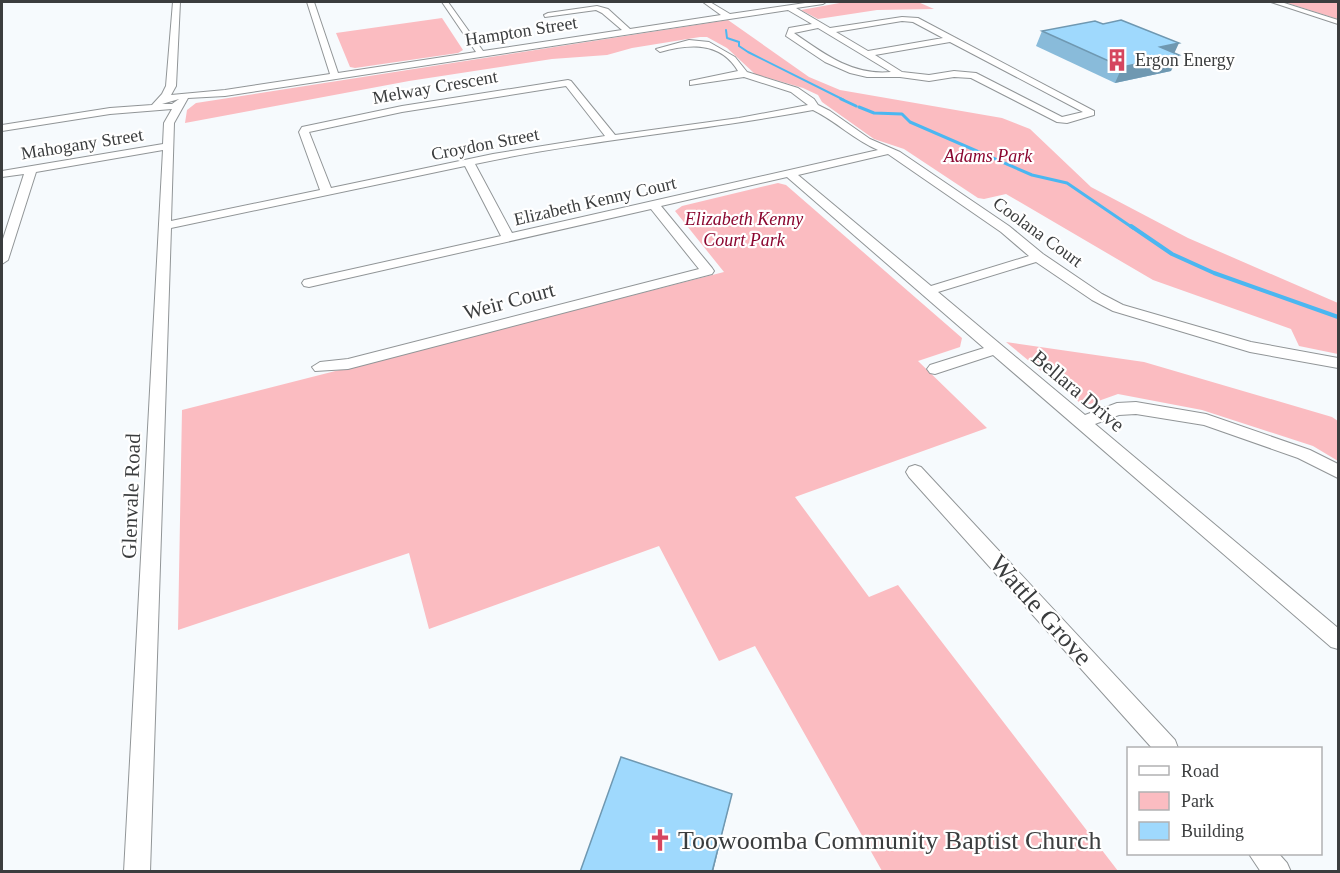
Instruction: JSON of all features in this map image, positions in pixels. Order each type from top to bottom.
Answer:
[{"type":"street","points":[[2,128],[110,111],[162,108],[171,86],[176,2]]},
{"type":"street","points":[[310,2],[335,76]]},
{"type":"street","points":[[444,2],[481,54]]},
{"type":"street","points":[[706,2],[728,16]]},
{"type":"street","name":"Hampton Street","points":[[162,108],[180,100],[823,2]]},
{"type":"street","points":[[1275,2],[1338,22]]},
{"type":"street","points":[[789,7],[900,74]]},
{"type":"street","points":[[548,15],[597,8],[605,11],[627,31]]},
{"type":"street","points":[[820,25],[792,30],[789,34],[845,70],[884,76],[900,74],[929,78],[965,74],[983,80],[1053,118],[1067,120],[1091,112],[910,18],[829,31]]},
{"type":"street","points":[[867,54],[952,39]]},
{"type":"street","points":[[660,49],[697,41],[706,42],[720,48],[741,67],[743,74],[693,83]]},
{"type":"street","points":[[965,74],[970,69],[998,63]]},
{"type":"street","name":"Coolana Court","points":[[743,74],[800,92],[811,99],[814,107],[827,113],[866,141],[888,151],[1005,230],[1038,257],[1097,297],[1118,308],[1250,347],[1338,363]]},
{"type":"street","name":"Melway Crescent","points":[[327,193],[304,132],[306,129],[391,112],[568,83],[612,138]]},
{"type":"street","points":[[171,86],[180,100]]},
{"type":"street","name":"Glenvale Road","points":[[137,872],[168,146],[162,108],[180,100]]},
{"type":"street","name":"Croydon Street","points":[[165,226],[468,162],[681,127],[739,121],[814,107]]},
{"type":"street","name":"Mahogany Street","points":[[2,174],[168,146]]},
{"type":"street","name":"Elizabeth Kenny Court","points":[[309,284],[888,151]]},
{"type":"street","points":[[468,162],[509,239]]},
{"type":"street","points":[[2,260],[6,232],[31,169]]},
{"type":"street","name":"Bellara Drive","points":[[790,174],[1338,640]]},
{"type":"street","name":"Weir Court","points":[[320,367],[348,364],[707,271],[655,206]]},
{"type":"street","points":[[929,291],[1038,257]]},
{"type":"street","points":[[935,369],[996,349]]},
{"type":"street","points":[[1083,422],[1117,409],[1136,408],[1206,420],[1304,453],[1338,471]]},
{"type":"street","name":"Wattle Grove","points":[[915,472],[1166,747]]},
{"type":"street","points":[[1263,855],[1278,872]]},
{"type":"green space","points":[[845,2],[918,2],[934,9],[877,10],[818,19],[801,10]]},
{"type":"green space","points":[[1284,2],[1338,2],[1338,19]]},
{"type":"green space","points":[[442,18],[463,50],[458,53],[355,68],[350,67],[336,33]]},
{"type":"green space","name":"Adams Park","points":[[728,20],[809,77],[840,90],[1002,118],[1030,129],[1091,187],[1188,238],[1338,303],[1338,354],[1299,346],[1291,329],[1153,280],[1006,194],[984,199],[978,198],[904,149],[874,139],[822,102],[818,95],[803,88],[755,74],[727,48],[707,37],[632,48],[607,55],[552,59],[409,81],[185,123],[187,110],[196,103]]},
{"type":"green space","name":"Elizabeth Kenny Court Park","points":[[778,183],[786,185],[962,338],[960,347],[918,361],[987,428],[795,497],[869,597],[898,585],[1118,871],[882,871],[755,646],[719,661],[659,546],[429,629],[409,553],[178,630],[182,410],[724,272],[675,211],[682,206]]},
{"type":"green space","points":[[1006,342],[1144,362],[1332,417],[1338,421],[1338,461],[1313,446],[1202,410],[1118,394],[1090,404],[1079,402]]},
{"type":"building","points":[[1121,20],[1179,43],[1160,47],[1179,55],[1122,67],[1042,31],[1095,21],[1103,24]]},
{"type":"building","name":"Toowoomba Community Baptist Church","points":[[621,757],[732,794],[712,872],[580,872]]},
{"type":"waterway","points":[[726,30],[727,38],[739,42],[739,46],[748,52],[844,100]]},
{"type":"waterway","points":[[841,99],[856,106]]},
{"type":"waterway","points":[[859,107],[874,113],[902,114],[910,122],[1032,175],[1067,183],[1133,228]]},
{"type":"waterway","points":[[1131,226],[1172,254],[1214,273],[1338,317]]},
{"type":"place","name":"Ergon Energy","points":[[1117,60]]},
{"type":"place","name":"Toowoomba Community Baptist Church","points":[[660,840]]}]
